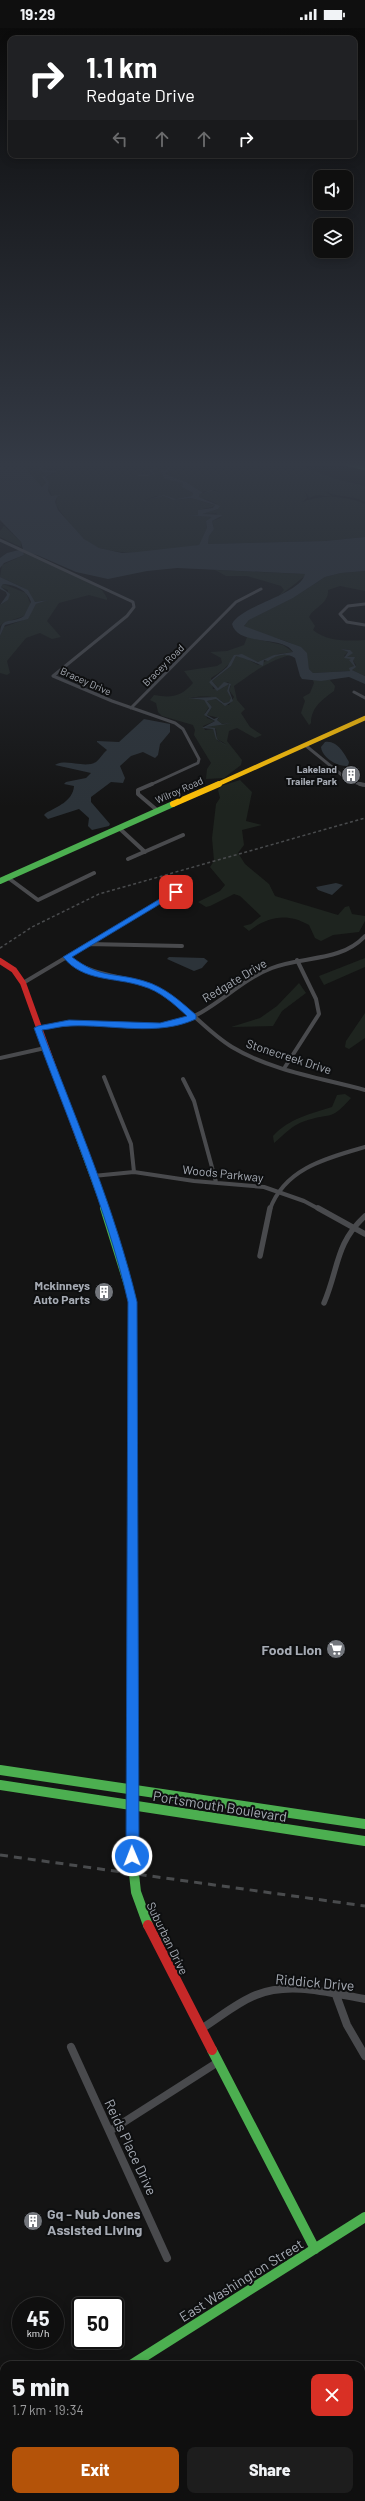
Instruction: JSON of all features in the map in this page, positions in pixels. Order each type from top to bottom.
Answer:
[{"type":"main road","name":"Wilroy Road","points":[[0,881],[365,718]]},
{"type":"main road","name":"Suburban Drive","points":[[0,961],[14,970],[23,983],[126,1272],[132,1302],[134,1585],[132,1805],[133,1874],[140,1907],[201,2029],[315,2249]]},
{"type":"main road","name":"Portsmouth Boulevard","points":[[0,1770],[365,1824]]},
{"type":"main road","name":"Portsmouth Boulevard","points":[[0,1785],[365,1841]]},
{"type":"main road","name":"East Washington Street","points":[[137,2361],[365,2217]]},
{"type":"street","name":"Bracey Drive","points":[[78,576],[133,602],[134,607],[127,616],[53,674],[56,678],[181,726],[199,758],[198,764],[193,767],[139,789],[138,794],[158,810]]},
{"type":"street","name":"Bracey Road","points":[[131,708],[236,602],[261,589]]},
{"type":"street","points":[[365,604],[348,606],[340,614],[347,622],[365,626]]},
{"type":"street","points":[[354,692],[365,698]]},
{"type":"street","points":[[305,745],[348,780],[365,786]]},
{"type":"street","points":[[119,828],[145,852]]},
{"type":"street","points":[[128,859],[183,835]]},
{"type":"street","points":[[7,877],[38,900],[94,873]]},
{"type":"street","points":[[23,983],[176,892]]},
{"type":"street","name":"Redgate Drive","points":[[38,1028],[69,1023],[160,1025],[182,1022],[193,1017],[265,971],[297,960],[346,951],[358,945],[365,936]]},
{"type":"street","points":[[88,944],[182,946]]},
{"type":"street","name":"Stonecreek Drive","points":[[67,957],[84,970],[95,975],[142,983],[155,988],[172,998],[217,1038],[235,1049],[285,1067],[365,1090]]},
{"type":"street","points":[[285,1067],[319,1014],[316,999],[297,960]]},
{"type":"street","points":[[0,1058],[45,1048]]},
{"type":"street","points":[[104,1077],[130,1144],[134,1172]]},
{"type":"street","points":[[184,1079],[194,1101],[216,1182]]},
{"type":"street","points":[[260,1256],[272,1203],[279,1191],[306,1167],[365,1147]]},
{"type":"street","name":"Woods Parkway","points":[[93,1176],[134,1172],[253,1185],[279,1191],[304,1201],[365,1234]]},
{"type":"street","points":[[324,1303],[334,1280],[338,1250],[353,1227],[365,1216]]},
{"type":"street","name":"Riddick Drive","points":[[201,2029],[254,1996],[265,1991],[279,1989],[365,1999]]},
{"type":"street","points":[[336,1995],[347,2025],[365,2056]]},
{"type":"street","name":"Reids Place Drive","points":[[71,2047],[167,2258]]},
{"type":"street","points":[[110,2132],[218,2062]]},
{"type":"shaded area","points":[[77,576],[90,582],[102,590],[107,600],[89,595],[59,603],[47,621],[61,637],[52,639],[40,633],[26,638],[7,661],[10,673],[7,675],[0,673],[0,636],[4,627],[26,619],[36,604],[47,600],[35,602],[22,587],[0,577]]},
{"type":"shaded area","points":[[96,576],[121,576],[108,579]]},
{"type":"shaded area","points":[[248,576],[304,576],[278,597],[284,590],[281,586]]},
{"type":"shaded area","points":[[304,576],[327,576],[293,598],[249,620],[244,626],[301,647],[307,653],[309,669],[313,673],[350,671],[349,668],[354,666],[349,660],[351,659],[344,658],[348,652],[341,649],[350,650],[353,653],[347,657],[355,657],[353,661],[356,667],[352,670],[365,676],[365,684],[349,677],[321,681],[302,679],[295,658],[288,655],[274,657],[268,661],[264,660],[263,666],[236,656],[231,666],[212,681],[218,688],[224,682],[231,684],[229,690],[233,701],[225,706],[216,699],[207,701],[212,707],[207,715],[214,719],[219,717],[217,720],[222,724],[233,723],[206,727],[215,728],[217,739],[228,747],[216,739],[213,729],[202,728],[215,721],[204,715],[209,708],[204,700],[188,698],[216,697],[224,703],[229,702],[231,698],[227,691],[229,684],[217,691],[209,682],[227,667],[234,655],[242,654],[258,662],[274,655],[293,652],[288,647],[281,644],[243,636],[236,631],[232,624],[246,611],[293,588]]},
{"type":"shaded area","points":[[365,576],[365,591],[340,586],[328,590],[328,595],[324,602],[309,617],[315,626],[313,630],[325,637],[338,640],[365,640],[365,676],[352,670],[356,665],[353,661],[354,657],[347,657],[350,650],[342,649],[348,652],[344,656],[352,659],[354,666],[350,671],[313,673],[309,669],[307,658],[301,650],[293,644],[253,631],[244,626],[249,620],[293,598],[325,577]]},
{"type":"shaded area","points":[[0,577],[28,590],[35,602],[48,600],[36,604],[28,619],[5,625],[0,636],[0,629],[4,622],[19,619],[24,616],[31,602],[24,591],[3,584],[1,587],[10,594],[8,600],[0,605],[7,595],[6,592],[0,589]]},
{"type":"shaded area","points":[[3,584],[26,593],[31,605],[24,616],[3,623],[0,626],[0,605],[8,600],[8,590],[1,587]]},
{"type":"shaded area","points":[[247,637],[283,645],[293,652],[278,654],[258,662],[238,654],[236,656],[242,656],[258,665],[278,655],[290,655],[267,664],[234,686],[237,700],[245,709],[241,713],[250,727],[262,735],[255,738],[237,728],[229,731],[227,741],[242,760],[241,765],[224,778],[206,779],[207,769],[211,763],[194,735],[195,730],[193,725],[162,716],[158,712],[156,703],[150,700],[154,695],[171,696],[180,694],[189,688],[193,683],[184,671],[217,666],[222,663],[221,658],[210,652],[227,651],[244,645]],"holes":[[[236,657],[231,666],[212,681],[218,688],[228,682],[231,686],[229,690],[234,697],[229,705],[222,704],[216,699],[207,701],[212,707],[207,715],[219,718],[217,720],[222,724],[232,723],[205,727],[216,729],[217,738],[213,729],[205,730],[203,726],[215,721],[207,718],[205,713],[209,707],[204,700],[190,698],[213,697],[224,703],[229,702],[232,698],[227,691],[229,684],[225,684],[223,688],[213,689],[211,678]]]},
{"type":"shaded area","points":[[313,680],[330,680],[335,686],[334,691],[322,700],[315,708],[311,723],[309,725],[301,713],[305,701],[303,697],[310,693],[314,683]]},
{"type":"shaded area","points":[[144,719],[170,724],[170,732],[160,744],[158,755],[155,758],[143,752],[131,756],[120,766],[125,778],[123,783],[111,782],[91,797],[91,802],[110,824],[109,826],[92,830],[88,826],[89,818],[79,809],[48,819],[44,815],[64,803],[71,796],[74,786],[64,784],[66,782],[86,778],[91,773],[55,765],[59,763],[91,764],[96,762],[107,750],[97,741],[119,742]]},
{"type":"shaded area","points":[[325,742],[333,743],[340,748],[349,762],[348,766],[335,763],[324,755],[321,747]]},
{"type":"shaded area","points":[[240,780],[252,792],[246,821],[262,825],[242,830],[244,845],[238,853],[245,864],[269,884],[275,896],[338,915],[345,907],[349,906],[352,914],[365,916],[365,921],[359,932],[333,935],[321,941],[315,938],[309,925],[301,921],[286,918],[271,919],[249,931],[243,926],[251,924],[261,916],[240,896],[234,894],[206,907],[198,902],[220,891],[225,885],[210,867],[214,861],[212,838],[216,804],[220,798],[218,790],[221,786]]},
{"type":"shaded area","points":[[336,883],[343,885],[332,895],[318,890],[316,887]]},
{"type":"shaded area","points":[[169,957],[204,958],[208,961],[202,968],[194,971],[167,959]]},
{"type":"shaded area","points":[[365,958],[365,967],[324,985],[319,976]]},
{"type":"shaded area","points":[[299,983],[306,993],[282,1011],[273,1026],[231,1027],[260,1018],[277,1006]]},
{"type":"shaded area","points":[[365,1013],[365,1038],[349,1049],[345,1047],[346,1041]]},
{"type":"shaded area","points":[[345,1094],[351,1098],[339,1110],[330,1115],[314,1118],[300,1123],[274,1143],[273,1136],[286,1125],[301,1117],[332,1107],[337,1095]]},
{"type":"railway","points":[[0,948],[32,927],[99,894],[365,818]]},
{"type":"railway","points":[[0,1855],[365,1906]]},
{"type":"traffic: fast","points":[[0,881],[173,804]]},
{"type":"traffic: fast","points":[[78,1136],[101,1197],[132,1298],[132,1384]]},
{"type":"traffic: fast","points":[[132,1581],[133,1865],[136,1892],[148,1925]]},
{"type":"traffic: fast","points":[[0,1770],[365,1824]]},
{"type":"traffic: fast","points":[[0,1785],[365,1841]]},
{"type":"traffic: fast","points":[[212,2050],[315,2249]]},
{"type":"traffic: fast","points":[[137,2361],[365,2217]]},
{"type":"traffic: slow","points":[[173,804],[365,718]]},
{"type":"traffic: slow","points":[[132,1384],[132,1581]]},
{"type":"traffic: jam","points":[[0,961],[14,970],[23,983],[78,1136]]},
{"type":"traffic: jam","points":[[148,1925],[212,2050]]},
{"type":"place","name":"Lakeland Trailer Park","points":[[351,775]]},
{"type":"place","name":"Mckinneys Auto Parts","points":[[104,1292]]},
{"type":"place","name":"Food Lion","points":[[336,1649]]},
{"type":"place","name":"Gq - Nub Jones Assisted Living","points":[[33,2221]]},
{"type":"route","points":[[132,1856],[134,1683],[132,1302],[126,1272],[114,1241],[101,1198],[48,1060],[38,1028],[69,1023],[160,1025],[182,1022],[193,1017],[172,998],[155,988],[142,983],[95,975],[84,970],[67,957],[176,892]]}]
